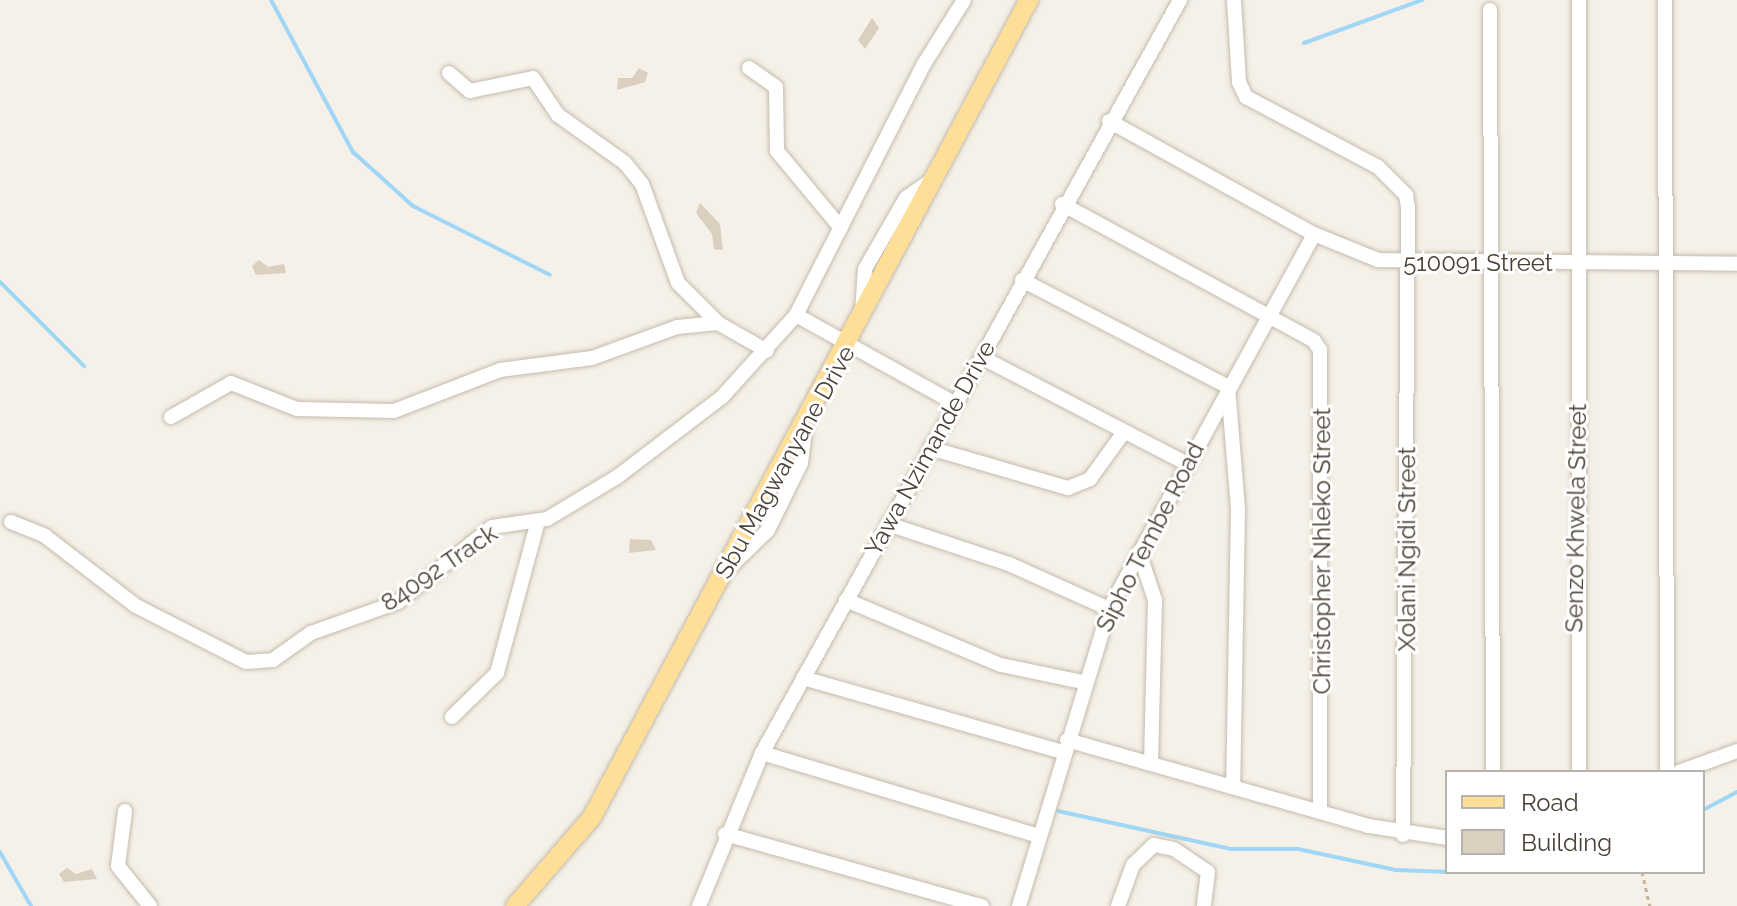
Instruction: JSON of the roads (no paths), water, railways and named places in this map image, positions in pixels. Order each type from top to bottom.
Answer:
[{"type":"main road","name":"Sbu Magwanyane Drive","points":[[515,906],[592,817],[862,322],[933,179],[1029,0]]},
{"type":"street","name":"84092 Track","points":[[11,522],[45,536],[127,601],[254,663],[284,655],[325,626],[398,602],[492,527],[538,521],[657,450],[767,351],[796,315],[964,0]]},
{"type":"street","name":"Yawa Nzimande Drive","points":[[699,906],[725,834],[762,753],[1062,204],[1180,0]]},
{"type":"street","name":"Xolani Ngidi Street","points":[[1234,0],[1242,91],[1392,178],[1408,208],[1403,835]]},
{"type":"street","name":"Senzo Khwela Street","points":[[1579,0],[1579,770]]},
{"type":"street","points":[[1665,0],[1667,770]]},
{"type":"street","points":[[1490,10],[1493,770]]},
{"type":"street","points":[[749,68],[776,87],[777,151],[841,228]]},
{"type":"street","points":[[449,73],[470,91],[533,78],[558,115],[619,157],[642,184],[678,283],[718,323],[767,351]]},
{"type":"street","name":"510091 Street","points":[[1109,121],[1314,234],[1357,254],[1406,264],[1737,264]]},
{"type":"street","name":"Christopher Nhleko Street","points":[[1062,204],[1314,341],[1323,360],[1320,812]]},
{"type":"street","name":"Sipho Tembe Road","points":[[1019,906],[1083,682],[1109,609],[1314,234]]},
{"type":"street","points":[[1022,280],[1228,387],[1238,509],[1233,787]]},
{"type":"street","points":[[796,315],[954,403]]},
{"type":"street","points":[[171,417],[231,383],[297,409],[394,411],[500,370],[592,358],[657,332],[718,323]]},
{"type":"street","points":[[981,357],[1187,464]]},
{"type":"street","points":[[930,448],[1068,488],[1090,479],[1124,432]]},
{"type":"street","points":[[452,717],[497,673],[538,521]]},
{"type":"street","points":[[888,524],[1009,564],[1109,609]]},
{"type":"street","points":[[1139,552],[1155,600],[1151,764]]},
{"type":"street","points":[[846,600],[1001,665],[1083,682]]},
{"type":"street","points":[[803,678],[1065,746],[1151,764],[1403,835],[1445,838]]},
{"type":"street","points":[[1685,770],[1737,751]]},
{"type":"street","points":[[762,753],[1039,836]]},
{"type":"street","points":[[125,811],[118,866],[150,906]]},
{"type":"street","points":[[725,834],[982,906]]},
{"type":"street","points":[[1118,906],[1133,865],[1154,845],[1174,849],[1208,872],[1204,906]]},
{"type":"waterway","points":[[271,0],[353,152],[413,206],[550,275]]},
{"type":"waterway","points":[[1304,43],[1422,0]]},
{"type":"waterway","points":[[0,282],[84,366]]},
{"type":"waterway","points":[[1705,809],[1737,792]]},
{"type":"waterway","points":[[1058,811],[1231,849],[1298,849],[1396,870],[1445,872]]},
{"type":"waterway","points":[[0,852],[31,906]]}]
